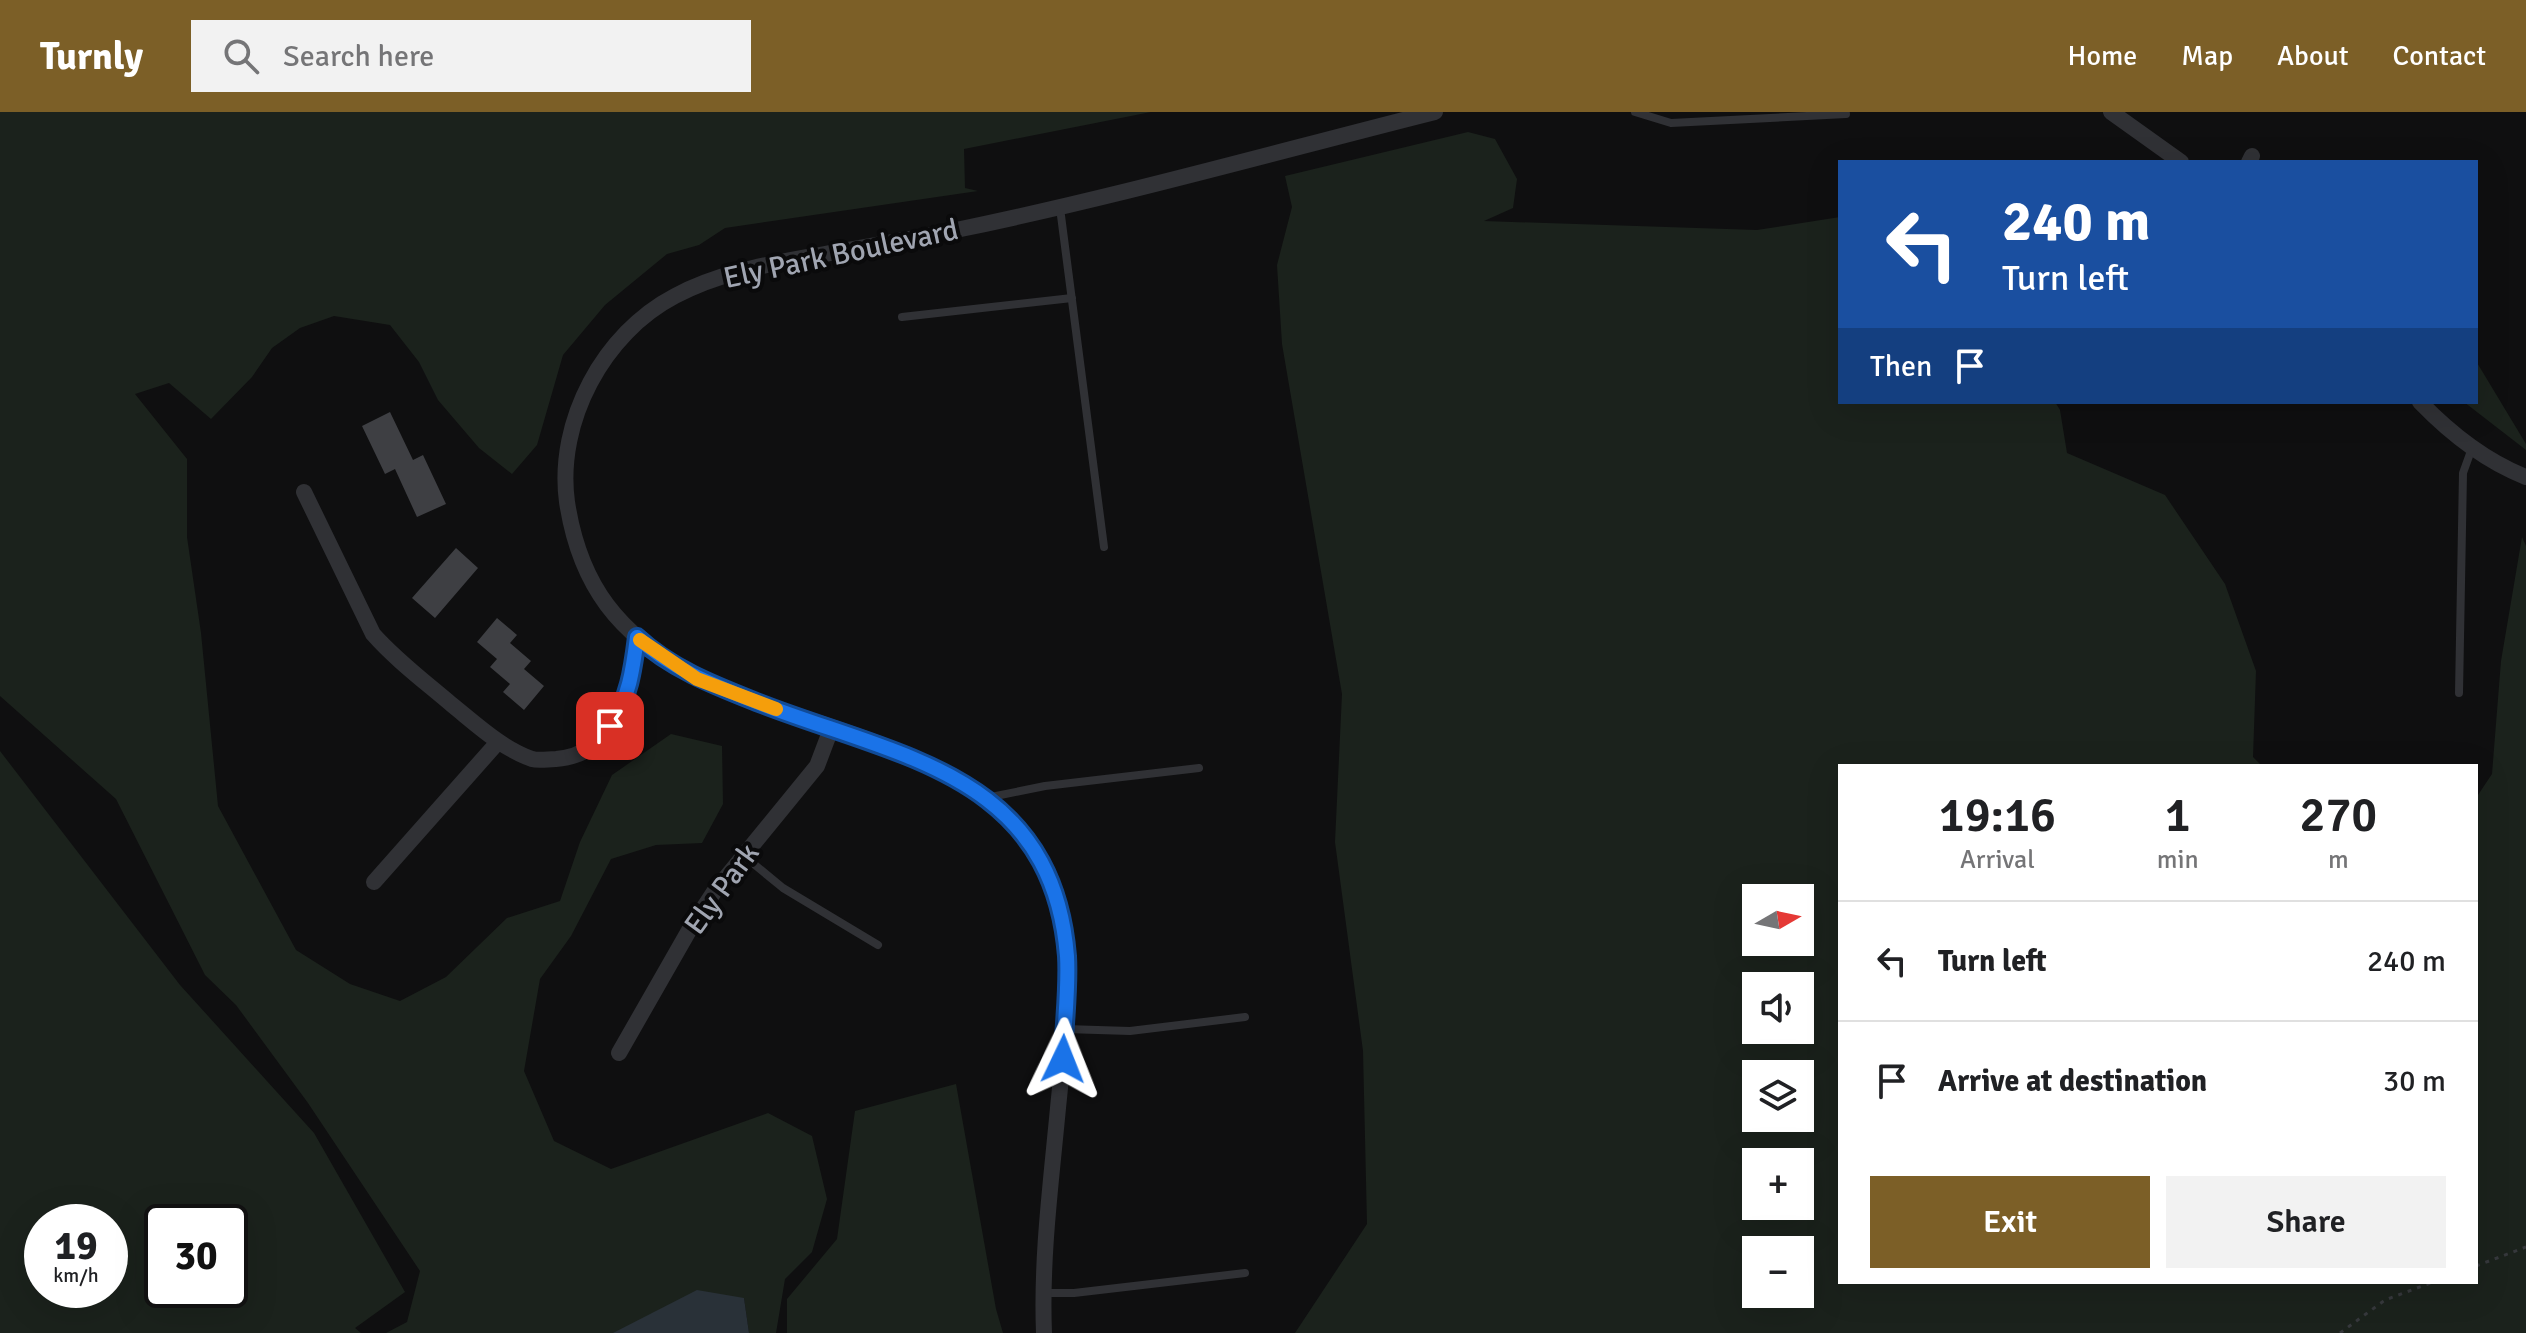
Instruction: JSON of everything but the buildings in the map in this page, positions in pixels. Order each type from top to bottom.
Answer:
[{"type":"street","name":"Ely Park Boulevard","points":[[1044,1333],[1043,1293],[1067,957],[1058,904],[1039,858],[1006,814],[966,783],[923,760],[697,679],[637,637],[615,617],[586,573],[572,536],[565,486],[575,419],[594,374],[624,333],[643,316],[676,295],[742,269],[1060,207],[1435,112]]},
{"type":"street","points":[[2111,112],[2178,160]]},
{"type":"street","points":[[2422,404],[2447,430],[2504,468],[2526,477]]},
{"type":"street","points":[[304,492],[373,634],[390,654],[498,742],[535,760],[569,758],[599,741],[621,710],[632,675],[637,637]]},
{"type":"street","name":"Ely Park","points":[[619,1053],[691,927],[714,892],[817,766],[831,729]]},
{"type":"street","points":[[374,882],[498,742]]},
{"type":"lane","points":[[1635,112],[1671,123],[1846,114]]},
{"type":"lane","points":[[1060,207],[1104,547]]},
{"type":"lane","points":[[902,317],[1072,298]]},
{"type":"lane","points":[[2459,693],[2461,504],[2463,473],[2473,447]]},
{"type":"lane","points":[[985,798],[1045,786],[1199,768]]},
{"type":"lane","points":[[744,856],[783,888],[878,945]]},
{"type":"lane","points":[[1064,1029],[1130,1031],[1245,1017]]},
{"type":"lane","points":[[1043,1293],[1074,1293],[1245,1273]]},
{"type":"path","points":[[2478,1265],[2526,1247]]},
{"type":"path","points":[[2340,1333],[2385,1300],[2428,1284]]},
{"type":"shaded area","points":[[0,112],[1151,112],[964,149],[965,188],[978,191],[725,228],[699,245],[667,254],[605,305],[563,355],[537,445],[512,474],[479,448],[438,400],[419,362],[390,325],[334,316],[300,328],[272,348],[252,377],[211,419],[169,383],[135,394],[187,459],[187,537],[201,633],[218,806],[296,950],[350,984],[400,1001],[446,977],[507,918],[560,901],[580,842],[612,775],[671,734],[722,746],[723,804],[702,843],[656,845],[611,859],[571,936],[540,979],[524,1071],[554,1141],[611,1169],[768,1113],[812,1136],[827,1199],[812,1252],[785,1279],[776,1333],[749,1333],[744,1298],[614,1333],[386,1333],[407,1322],[420,1271],[308,1103],[236,1005],[205,975],[116,799],[0,696]]},
{"type":"shaded area","points":[[1468,132],[1495,139],[1517,179],[1513,208],[1484,221],[1757,230],[1838,217],[1838,404],[2056,404],[2067,453],[2165,495],[2225,584],[2256,671],[2253,757],[2260,764],[1838,764],[1838,1284],[2478,1284],[2478,795],[2492,774],[2501,661],[2522,537],[2526,546],[2526,1333],[1295,1333],[1367,1224],[1363,1051],[1335,842],[1342,694],[1282,344],[1277,265],[1292,207],[1285,176]]},
{"type":"shaded area","points":[[2478,364],[2526,444],[2526,450],[2467,404],[2478,404]]},
{"type":"shaded area","points":[[0,751],[180,985],[314,1133],[405,1292],[355,1328],[361,1333],[0,1333]]},
{"type":"shaded area","points":[[956,1084],[996,1309],[1003,1333],[787,1333],[787,1299],[837,1239],[855,1111]]},
{"type":"shaded area","points":[[697,1290],[744,1298],[749,1333],[613,1333]]},
{"type":"slow traffic","points":[[640,640],[697,679],[776,709]]},
{"type":"route","points":[[610,726],[621,710],[632,675],[637,637],[697,679],[923,760],[966,783],[1006,814],[1025,836],[1039,858],[1058,904],[1067,957],[1063,1059]]}]
